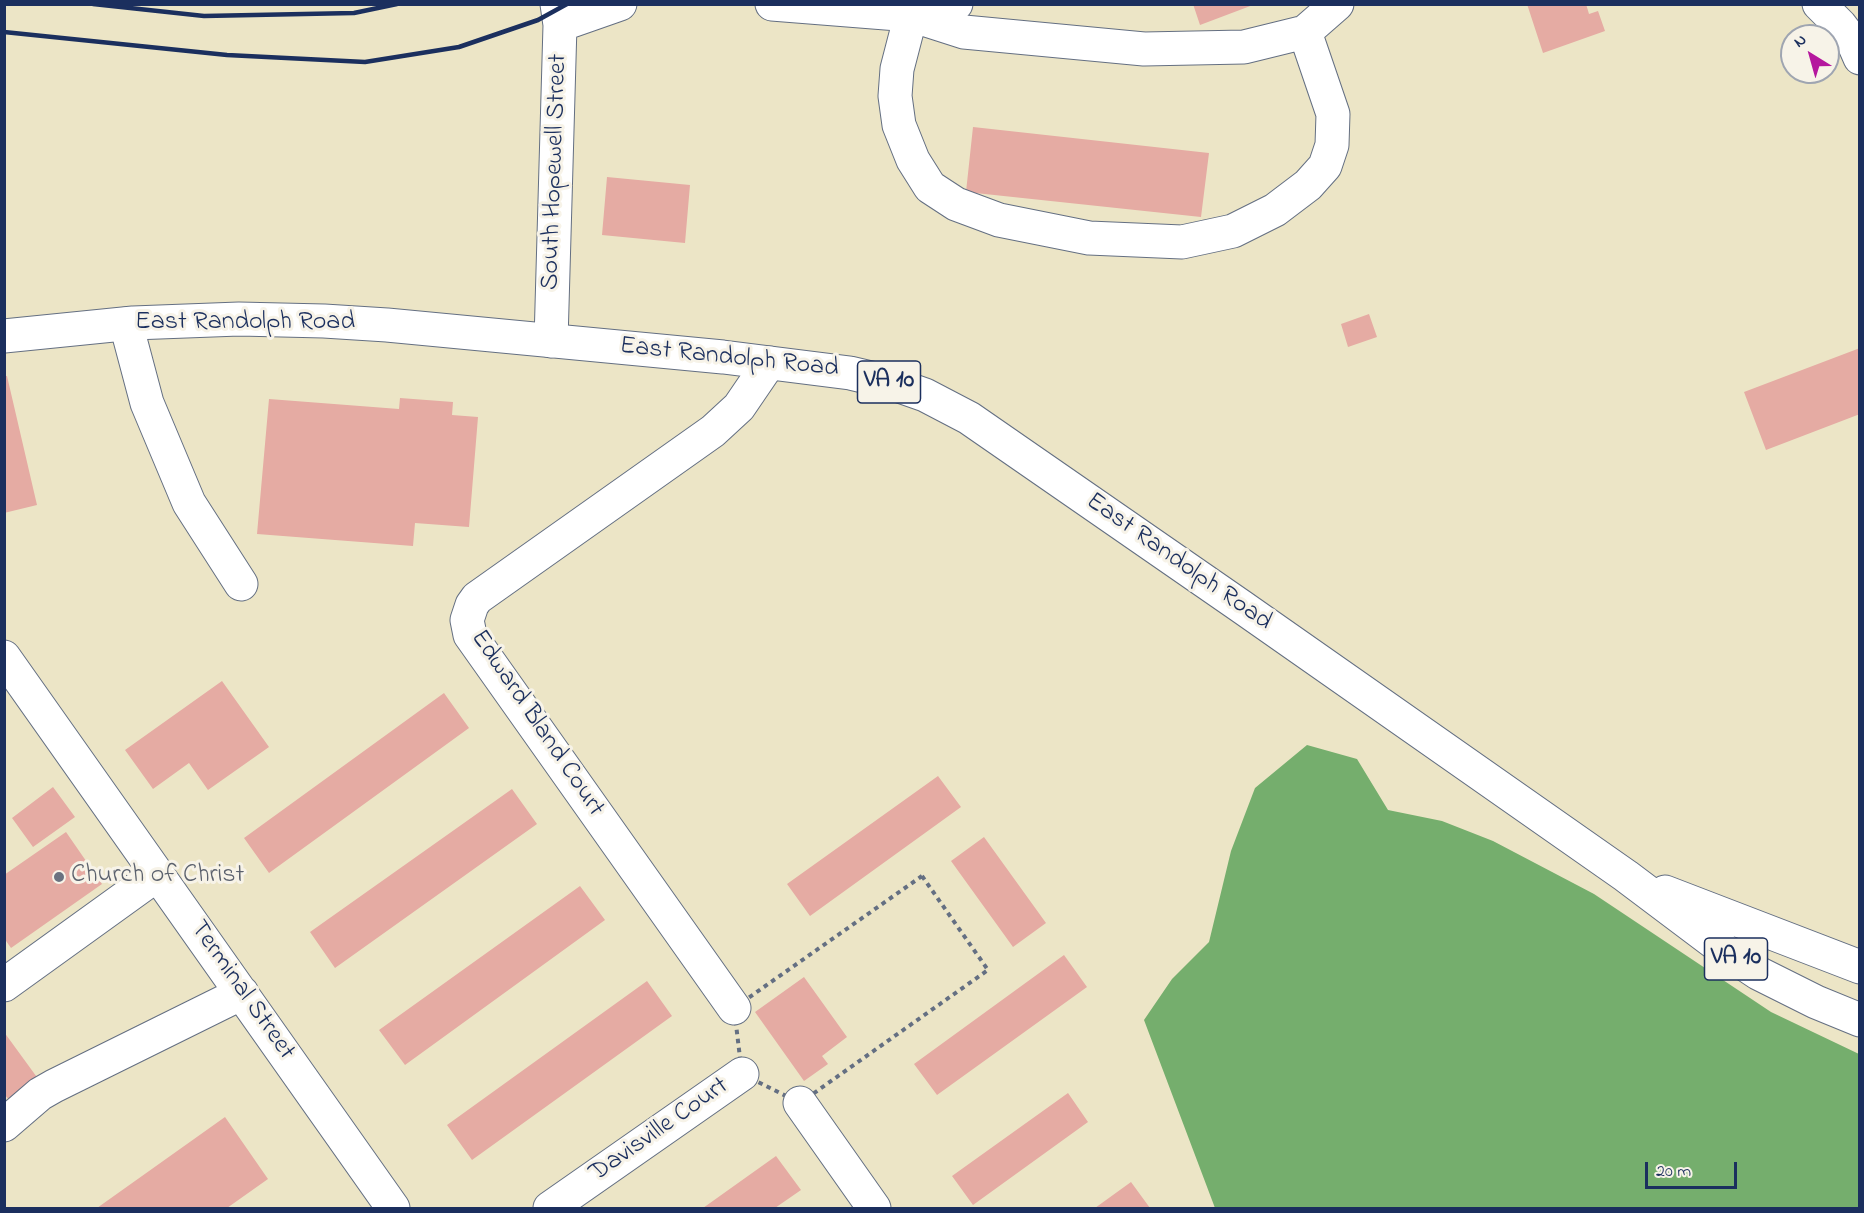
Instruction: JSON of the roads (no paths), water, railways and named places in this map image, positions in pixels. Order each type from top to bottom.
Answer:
[{"type":"main road","points":[[558,15],[620,4]]},
{"type":"main road","points":[[772,4],[911,15],[964,32],[1144,49],[1244,47],[1305,32],[1337,4]]},
{"type":"main road","points":[[911,15],[956,4]]},
{"type":"main road","points":[[1818,4],[1840,25],[1853,42],[1860,58]]},
{"type":"main road","name":"South Hopewell Street","points":[[551,340],[558,15]]},
{"type":"main road","points":[[911,15],[897,69],[895,96],[899,125],[914,160],[930,187],[956,204],[999,220],[1089,238],[1182,242],[1233,231],[1275,210],[1308,185],[1325,166],[1332,145],[1333,114],[1305,32]]},
{"type":"main road","name":"East Randolph Road","points":[[4,336],[126,324],[239,319],[387,324],[723,357],[850,373],[888,382],[925,395],[969,418],[1626,876],[1731,955],[1758,973],[1816,1002],[1860,1020]]},
{"type":"main road","points":[[126,324],[147,403],[189,503],[241,584]]},
{"type":"main road","name":"Edward Bland Court","points":[[734,1008],[470,635],[467,620],[471,605],[477,598],[713,430],[738,406],[769,363]]},
{"type":"main road","name":"Terminal Street","points":[[4,657],[393,1209]]},
{"type":"main road","points":[[4,986],[158,874]]},
{"type":"main road","name":"East Randolph Road","points":[[1626,876],[1860,967]]},
{"type":"main road","points":[[4,1125],[40,1094],[54,1086],[242,993]]},
{"type":"main road","name":"Davisville Court","points":[[550,1209],[742,1074]]},
{"type":"main road","points":[[800,1102],[874,1209]]},
{"type":"railway","points":[[93,4],[204,16],[354,13],[397,4]]},
{"type":"railway","points":[[4,32],[227,55],[365,62],[459,47],[538,20],[567,4]]},
{"type":"place","name":"Church of Christ","points":[[59,877]]}]
